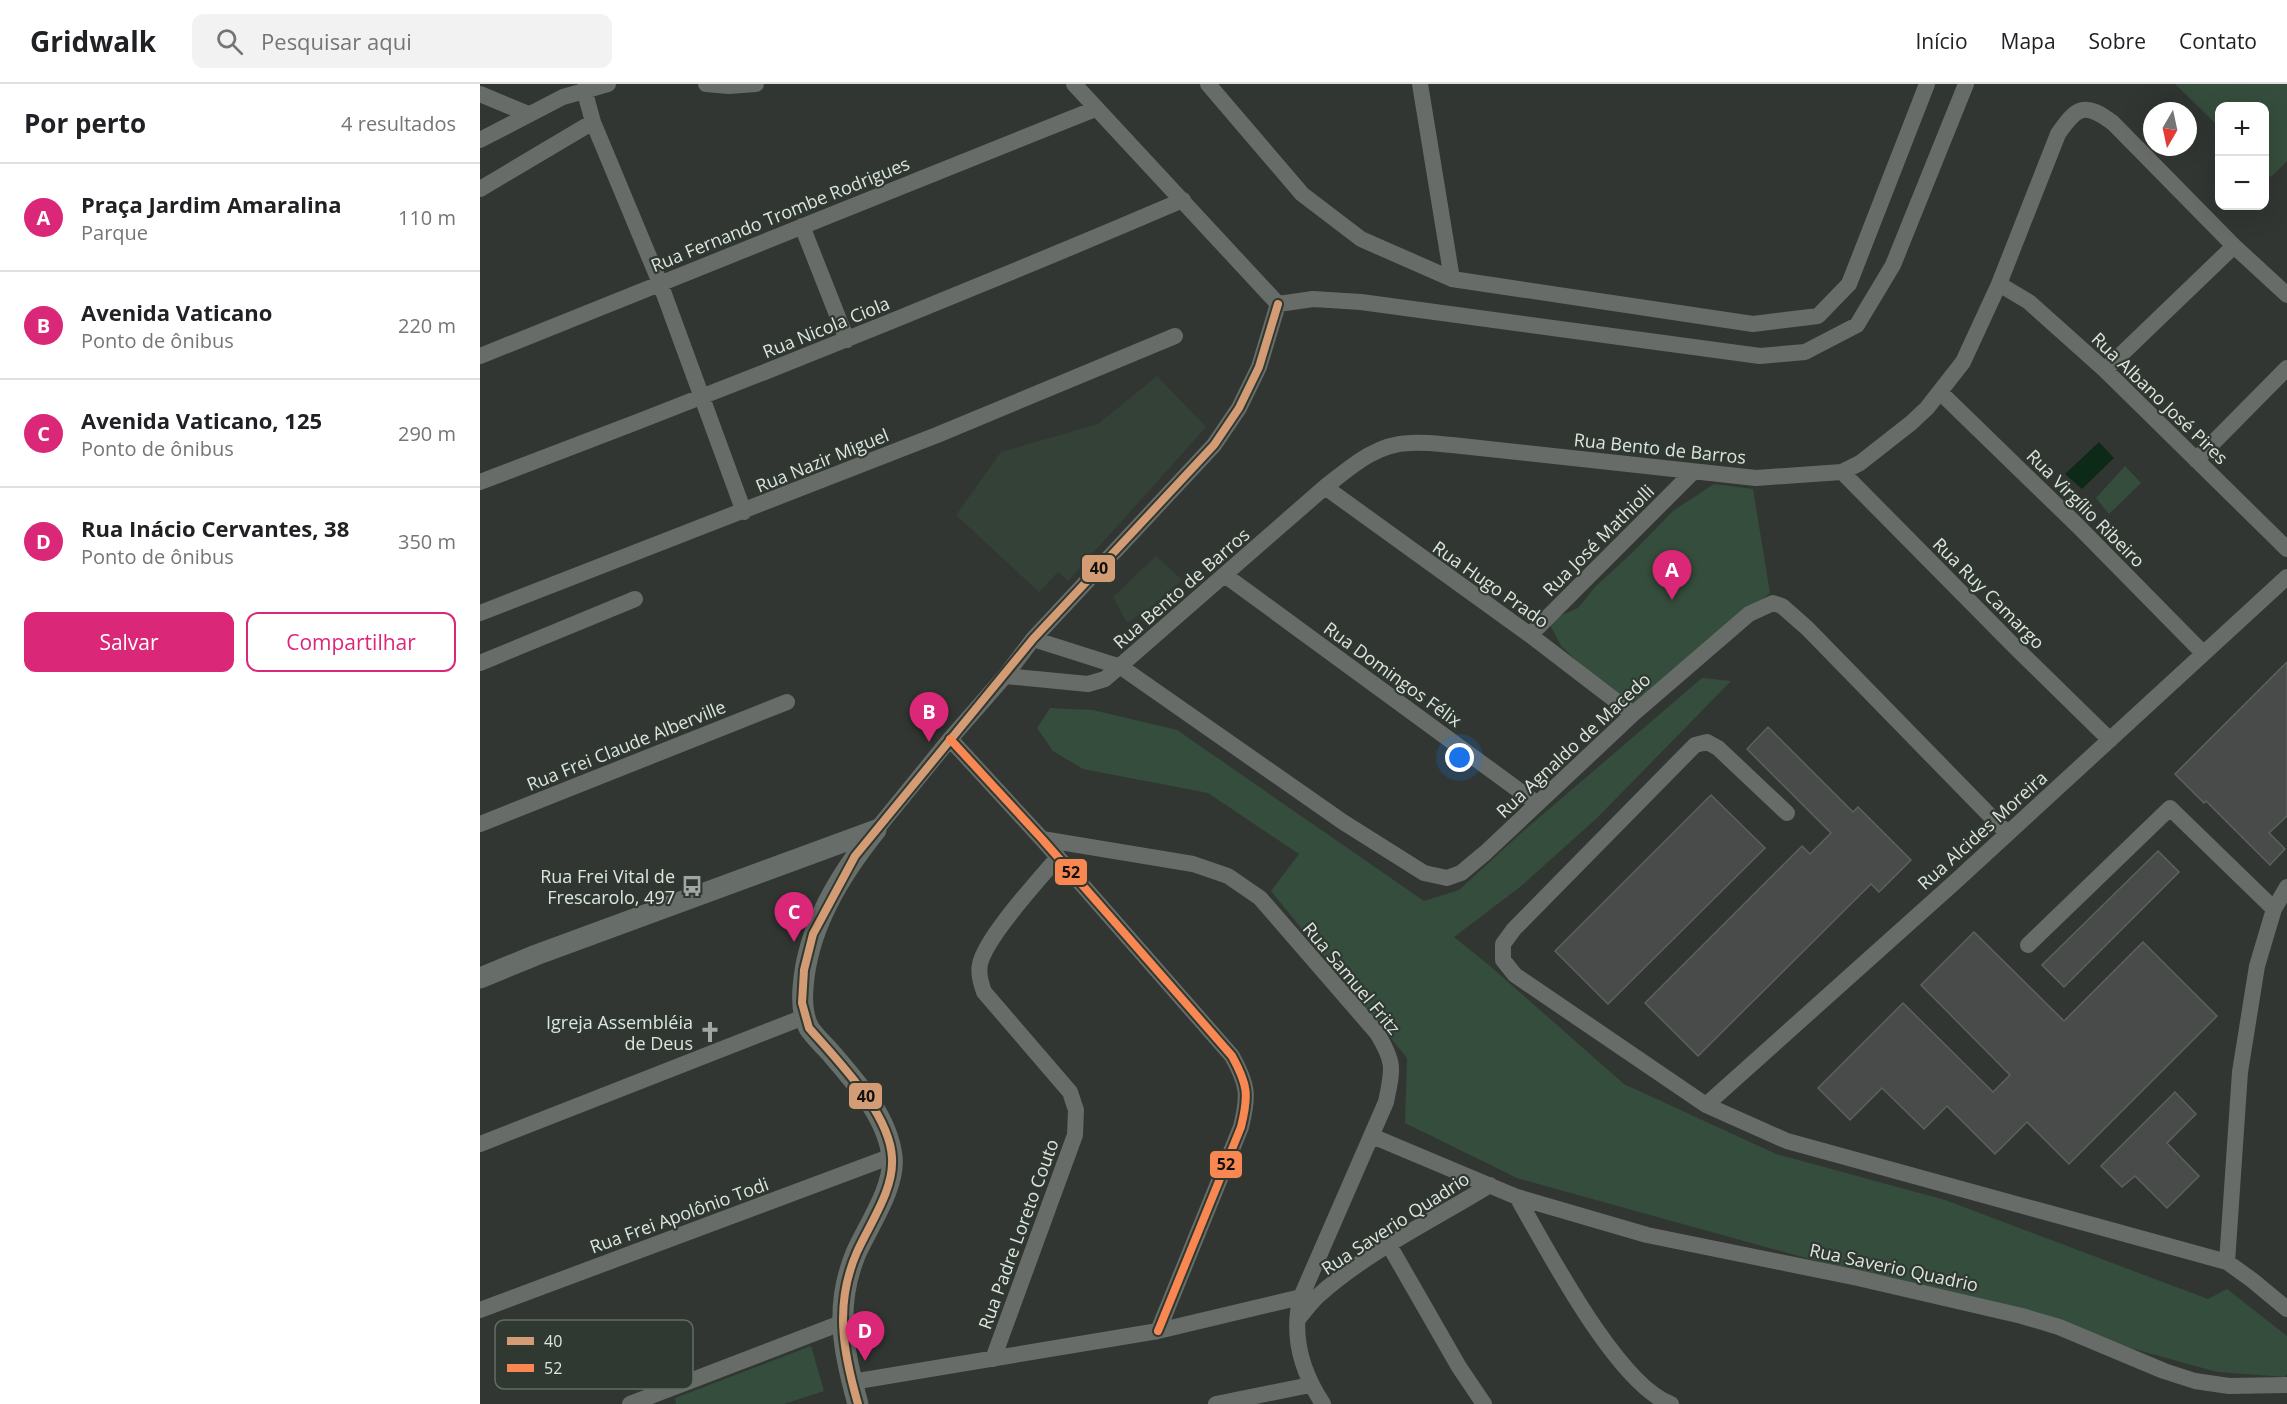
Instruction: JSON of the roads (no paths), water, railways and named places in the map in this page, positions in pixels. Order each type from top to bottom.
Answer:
[{"type":"main road","points":[[480,978],[536,955],[876,830]]},
{"type":"main road","points":[[858,1404],[844,1352],[841,1323],[844,1296],[855,1255],[886,1190],[892,1156],[883,1126],[861,1088],[809,1028],[804,1017],[802,1003],[804,970],[813,934],[855,856],[876,830]]},
{"type":"street","points":[[480,140],[528,114],[584,89],[608,84]]},
{"type":"street","points":[[706,84],[729,86],[756,84]]},
{"type":"street","points":[[1074,84],[1278,304]]},
{"type":"street","points":[[1208,84],[1302,194],[1361,238],[1452,279],[1753,324],[1818,316],[1849,284],[1927,84]]},
{"type":"street","points":[[1420,84],[1452,279]]},
{"type":"street","points":[[1278,304],[1313,299],[1361,302],[1760,356],[1805,352],[1857,325],[1893,265],[1966,84]]},
{"type":"street","points":[[584,89],[593,122],[660,283],[744,512]]},
{"type":"street","points":[[480,94],[528,114]]},
{"type":"street","name":"Rua Fernando Trombe Rodrigues","points":[[480,356],[1095,109]]},
{"type":"street","name":"Rua Bento de Barros","points":[[1005,676],[1088,684],[1105,679],[1325,488],[1360,459],[1383,448],[1410,443],[1452,445],[1693,472],[1775,478],[1842,472],[1874,454],[1911,423],[1941,393],[1963,362],[1999,285],[2058,134],[2070,116],[2084,110],[2097,111],[2113,123],[2234,246]]},
{"type":"street","points":[[480,189],[593,122]]},
{"type":"street","name":"Rua Nicola Ciola","points":[[480,482],[702,398],[987,284],[1183,200]]},
{"type":"street","points":[[802,226],[847,340]]},
{"type":"street","points":[[2105,369],[2234,246],[2287,295]]},
{"type":"street","name":"Rua Albano José Pires","points":[[1999,285],[2029,302],[2105,369],[2287,549]]},
{"type":"street","points":[[876,830],[1005,676],[1033,639],[1214,445],[1239,408],[1259,367],[1278,304]]},
{"type":"street","name":"Rua Nazir Miguel","points":[[480,613],[744,512],[1175,336]]},
{"type":"street","points":[[2196,460],[2287,368]]},
{"type":"street","name":"Rua Virgílio Ribeiro","points":[[1941,393],[2078,526],[2203,653]]},
{"type":"street","name":"Rua José Mathiolli","points":[[1530,635],[1693,472]]},
{"type":"street","name":"Rua Ruy Camargo","points":[[1842,472],[2110,740]]},
{"type":"street","name":"Rua Hugo Prado","points":[[1325,488],[1530,635],[1633,714]]},
{"type":"street","name":"Rua Domingos Félix","points":[[1226,576],[1536,803]]},
{"type":"street","name":"Rua Alcides Moreira","points":[[1706,1105],[2285,580]]},
{"type":"street","points":[[480,663],[635,599]]},
{"type":"street","name":"Rua Agnaldo de Macedo","points":[[1121,667],[1342,822],[1424,873],[1447,878],[1461,873],[1485,853],[1633,714],[1749,614],[1773,603],[1782,606],[1807,628],[2007,833]]},
{"type":"street","name":"Rua Bento de Barros","points":[[1033,639],[1121,667]]},
{"type":"street","name":"Rua Frei Claude Alberville","points":[[480,824],[787,702]]},
{"type":"street","points":[[950,739],[1042,839],[1232,1056],[1245,1080],[1246,1106],[1240,1127],[1158,1331]]},
{"type":"street","points":[[1786,813],[1718,747],[1707,742],[1695,745],[1514,928],[1503,944],[1503,960],[1515,975],[1706,1105],[1786,1141],[2227,1262],[2287,1309]]},
{"type":"street","points":[[2028,945],[2170,808],[2274,909]]},
{"type":"street","name":"Rua Samuel Fritz","points":[[1042,839],[1192,864],[1227,876],[1260,898],[1377,1033],[1389,1053],[1392,1074],[1386,1102],[1301,1297],[1296,1334],[1310,1385],[1323,1404]]},
{"type":"street","name":"Rua Padre Loreto Couto","points":[[993,1359],[1075,1135],[1076,1110],[1070,1092],[984,992],[980,977],[980,963],[993,937],[1058,857]]},
{"type":"street","points":[[2227,1262],[2240,1072],[2257,966],[2274,909],[2287,886]]},
{"type":"street","points":[[480,1144],[804,1017]]},
{"type":"street","name":"Rua Saverio Quadrio","points":[[1372,1136],[1517,1197],[1647,1235],[1893,1286],[2022,1316],[2059,1327],[2164,1371],[2195,1381],[2229,1386],[2287,1385]]},
{"type":"street","name":"Rua Frei Apolônio Todi","points":[[480,1310],[892,1156]]},
{"type":"street","name":"Rua Saverio Quadrio","points":[[1297,1321],[1319,1295],[1389,1245],[1491,1185]]},
{"type":"street","points":[[1517,1197],[1566,1282],[1604,1339],[1635,1379],[1660,1400],[1671,1404]]},
{"type":"street","points":[[1389,1245],[1459,1367],[1484,1404]]},
{"type":"street","points":[[852,1382],[1158,1331],[1301,1297]]},
{"type":"street","points":[[693,1380],[841,1323]]},
{"type":"street","points":[[1216,1404],[1310,1385]]},
{"type":"street","points":[[630,1404],[669,1389]]},
{"type":"place","name":"Praça Jardim Amaralina","points":[[1672,600]]},
{"type":"place","name":"Avenida Vaticano","points":[[929,742]]},
{"type":"place","name":"Rua Frei Vital de Frescarolo, 497","points":[[692,886]]},
{"type":"place","name":"Avenida Vaticano, 125","points":[[794,942]]},
{"type":"place","name":"Igreja Assembléia de Deus","points":[[710,1032]]},
{"type":"place","name":"Rua Inácio Cervantes, 38","points":[[865,1361]]}]
